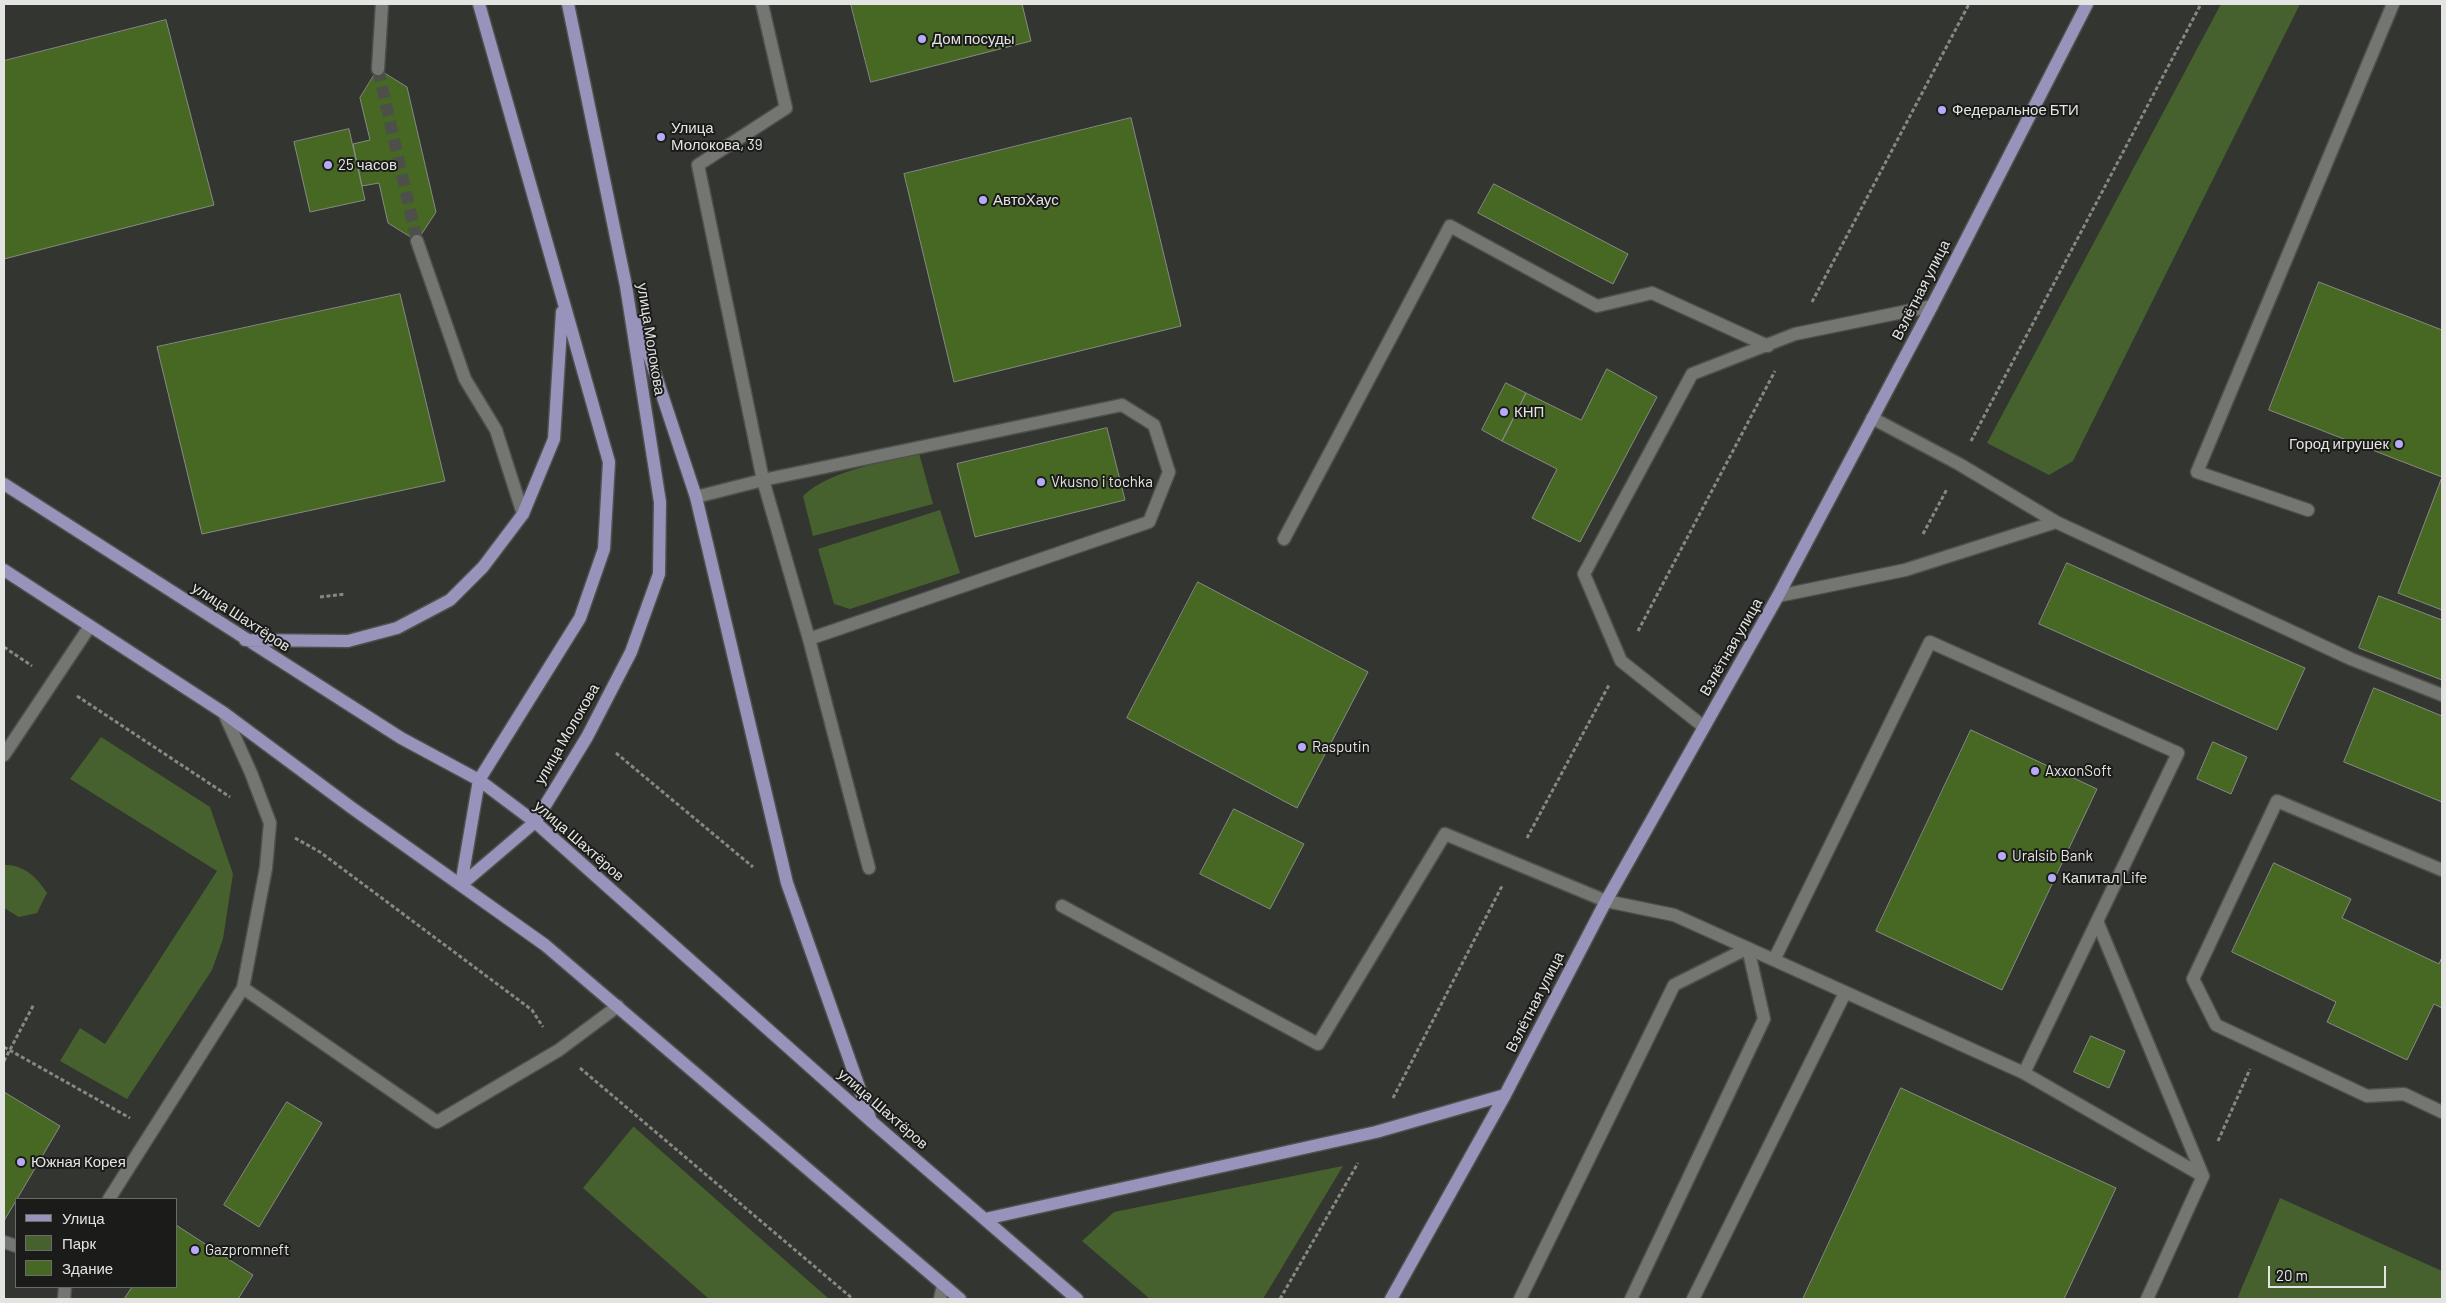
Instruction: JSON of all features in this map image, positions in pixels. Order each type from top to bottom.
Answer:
[{"type":"main road","points":[[461,885],[479,780],[580,618],[604,549],[609,462],[478,4]]},
{"type":"main road","name":"улица Молокова","points":[[461,885],[535,822],[587,737],[631,652],[659,574],[660,502],[626,286],[568,4]]},
{"type":"main road","name":"Взлётная улица","points":[[1391,1299],[1505,1095],[1606,900],[1778,596],[1932,306],[2087,4]]},
{"type":"main road","points":[[626,286],[696,498],[787,883],[871,1121]]},
{"type":"main road","points":[[245,640],[348,641],[397,628],[450,600],[483,567],[523,514],[554,439],[562,302]]},
{"type":"main road","name":"улица Шахтёров","points":[[4,484],[245,640],[401,738],[479,780],[535,822],[871,1121],[1077,1299]]},
{"type":"main road","points":[[4,570],[224,713],[545,945],[960,1299]]},
{"type":"main road","points":[[985,1219],[1376,1132],[1505,1095]]},
{"type":"street","points":[[378,69],[382,4]]},
{"type":"street","points":[[762,4],[786,108],[698,165],[763,480],[809,639],[869,868]]},
{"type":"street","points":[[2308,510],[2198,472],[2392,4]]},
{"type":"street","points":[[1284,539],[1450,226],[1597,306],[1652,293],[1768,346]]},
{"type":"street","points":[[417,241],[465,379],[496,430],[523,514]]},
{"type":"street","points":[[1704,727],[1621,661],[1584,574],[1692,374],[1795,334],[1932,306]]},
{"type":"street","points":[[696,498],[763,480],[1122,404],[1154,425],[1169,472],[1149,522],[809,639]]},
{"type":"street","points":[[1872,418],[1959,464],[2056,522],[2351,659],[2442,695]]},
{"type":"street","points":[[1778,596],[1905,570],[2056,522]]},
{"type":"street","points":[[4,755],[90,626]]},
{"type":"street","points":[[1774,960],[1930,642],[2178,753],[2024,1073]]},
{"type":"street","points":[[109,1198],[243,988],[266,868],[270,823],[251,773],[224,713]]},
{"type":"street","points":[[2442,870],[2277,801],[2193,979],[2216,1025],[2367,1096],[2404,1094],[2442,1112]]},
{"type":"street","points":[[1062,906],[1318,1044],[1444,834],[1606,900],[1674,915],[1748,948],[2024,1073],[2203,1176]]},
{"type":"street","points":[[2097,921],[2203,1176],[2147,1299]]},
{"type":"street","points":[[1520,1299],[1674,985],[1748,948]]},
{"type":"street","points":[[1631,1299],[1764,1019],[1748,948]]},
{"type":"street","points":[[243,988],[437,1122],[559,1050],[618,1006]]},
{"type":"street","points":[[1693,1299],[1845,993]]},
{"type":"street","points":[[940,1299],[943,1285]]},
{"type":"path","points":[[1905,570],[2201,4]]},
{"type":"path","points":[[320,597],[344,594]]},
{"type":"path","points":[[4,646],[270,823],[320,852],[532,1010],[559,1050],[853,1299]]},
{"type":"path","points":[[616,753],[753,867]]},
{"type":"path","points":[[4,1061],[34,1004]]},
{"type":"path","points":[[2229,1115],[2261,1046]]},
{"type":"path","points":[[4,1047],[152,1130]]},
{"type":"green space","points":[[2221,4],[2300,4],[2073,461],[2049,475],[1987,443]]},
{"type":"green space","points":[[919,453],[933,504],[813,536],[803,496],[814,487],[858,468]]},
{"type":"green space","points":[[940,510],[960,573],[850,609],[834,604],[818,549]]},
{"type":"green space","points":[[101,737],[210,807],[233,874],[223,939],[212,970],[127,1099],[60,1061],[80,1028],[105,1044],[217,871],[70,779]]},
{"type":"green space","points":[[4,865],[23,869],[43,887],[47,893],[37,913],[19,917],[4,908]]},
{"type":"green space","points":[[633,1127],[829,1299],[709,1299],[583,1188]]},
{"type":"green space","points":[[1343,1166],[1263,1299],[1150,1299],[1082,1241],[1114,1212]]},
{"type":"green space","points":[[2280,1198],[2442,1271],[2442,1299],[2237,1299]]},
{"type":"building","points":[[851,4],[1022,4],[1031,41],[871,82]]},
{"type":"building","points":[[166,20],[214,205],[4,259],[4,61]]},
{"type":"building","points":[[378,69],[407,87],[436,212],[417,241],[388,223],[379,183],[362,186],[353,144],[370,140],[360,98]]},
{"type":"building","points":[[1131,118],[1181,326],[954,382],[904,174]]},
{"type":"building","name":"25 часов","points":[[349,129],[365,200],[310,212],[294,142]]},
{"type":"building","points":[[1494,184],[1628,254],[1613,284],[1478,213]]},
{"type":"building","name":"Город игрушек","points":[[2319,282],[2442,330],[2442,477],[2269,410]]},
{"type":"building","points":[[400,294],[445,481],[202,534],[157,347]]},
{"type":"building","points":[[1607,369],[1657,397],[1580,542],[1532,518],[1557,469],[1502,441],[1526,393],[1581,420]]},
{"type":"building","name":"КНП","points":[[1506,383],[1526,393],[1502,441],[1482,430]]},
{"type":"building","name":"Vkusno i tochka","points":[[1107,428],[1125,500],[975,537],[957,464]]},
{"type":"building","points":[[2442,477],[2442,610],[2398,593]]},
{"type":"building","points":[[2067,563],[2305,668],[2277,730],[2039,624]]},
{"type":"building","points":[[1198,582],[1368,672],[1297,808],[1127,718]]},
{"type":"building","points":[[2379,596],[2442,620],[2442,680],[2359,648]]},
{"type":"building","points":[[2374,688],[2442,716],[2442,802],[2344,762]]},
{"type":"building","points":[[1971,730],[2097,789],[2002,990],[1876,931]]},
{"type":"building","points":[[2213,742],[2247,757],[2231,794],[2197,779]]},
{"type":"building","points":[[1234,809],[1304,844],[1270,909],[1200,874]]},
{"type":"building","points":[[2274,863],[2351,899],[2342,918],[2439,964],[2442,957],[2442,1008],[2434,1004],[2407,1060],[2327,1022],[2336,1002],[2232,952]]},
{"type":"building","points":[[2091,1036],[2125,1051],[2109,1088],[2074,1072]]},
{"type":"building","points":[[1901,1088],[2116,1188],[2064,1299],[1803,1299]]},
{"type":"building","name":"Южная Корея","points":[[4,1092],[60,1126],[18,1198],[15,1198],[15,1202],[4,1221]]},
{"type":"building","points":[[287,1102],[322,1123],[259,1227],[224,1205]]},
{"type":"building","name":"Gazpromneft","points":[[178,1226],[253,1275],[238,1299],[124,1299],[131,1288],[178,1288]]},
{"type":"tunnel","points":[[378,69],[417,241]]},
{"type":"place","name":"Дом посуды","points":[[922,39]]},
{"type":"place","name":"Федеральное БТИ","points":[[1942,110]]},
{"type":"place","name":"Улица Молокова, 39","points":[[661,137]]},
{"type":"place","name":"25 часов","points":[[328,165]]},
{"type":"place","name":"АвтоХаус","points":[[983,200]]},
{"type":"place","name":"КНП","points":[[1504,412]]},
{"type":"place","name":"Город игрушек","points":[[2399,444]]},
{"type":"place","name":"Vkusno i tochka","points":[[1041,482]]},
{"type":"place","name":"Rasputin","points":[[1302,747]]},
{"type":"place","name":"AxxonSoft","points":[[2035,771]]},
{"type":"place","name":"Uralsib Bank","points":[[2002,856]]},
{"type":"place","name":"Капитал Life","points":[[2052,878]]},
{"type":"place","name":"Южная Корея","points":[[21,1162]]},
{"type":"place","name":"Gazpromneft","points":[[195,1250]]}]
